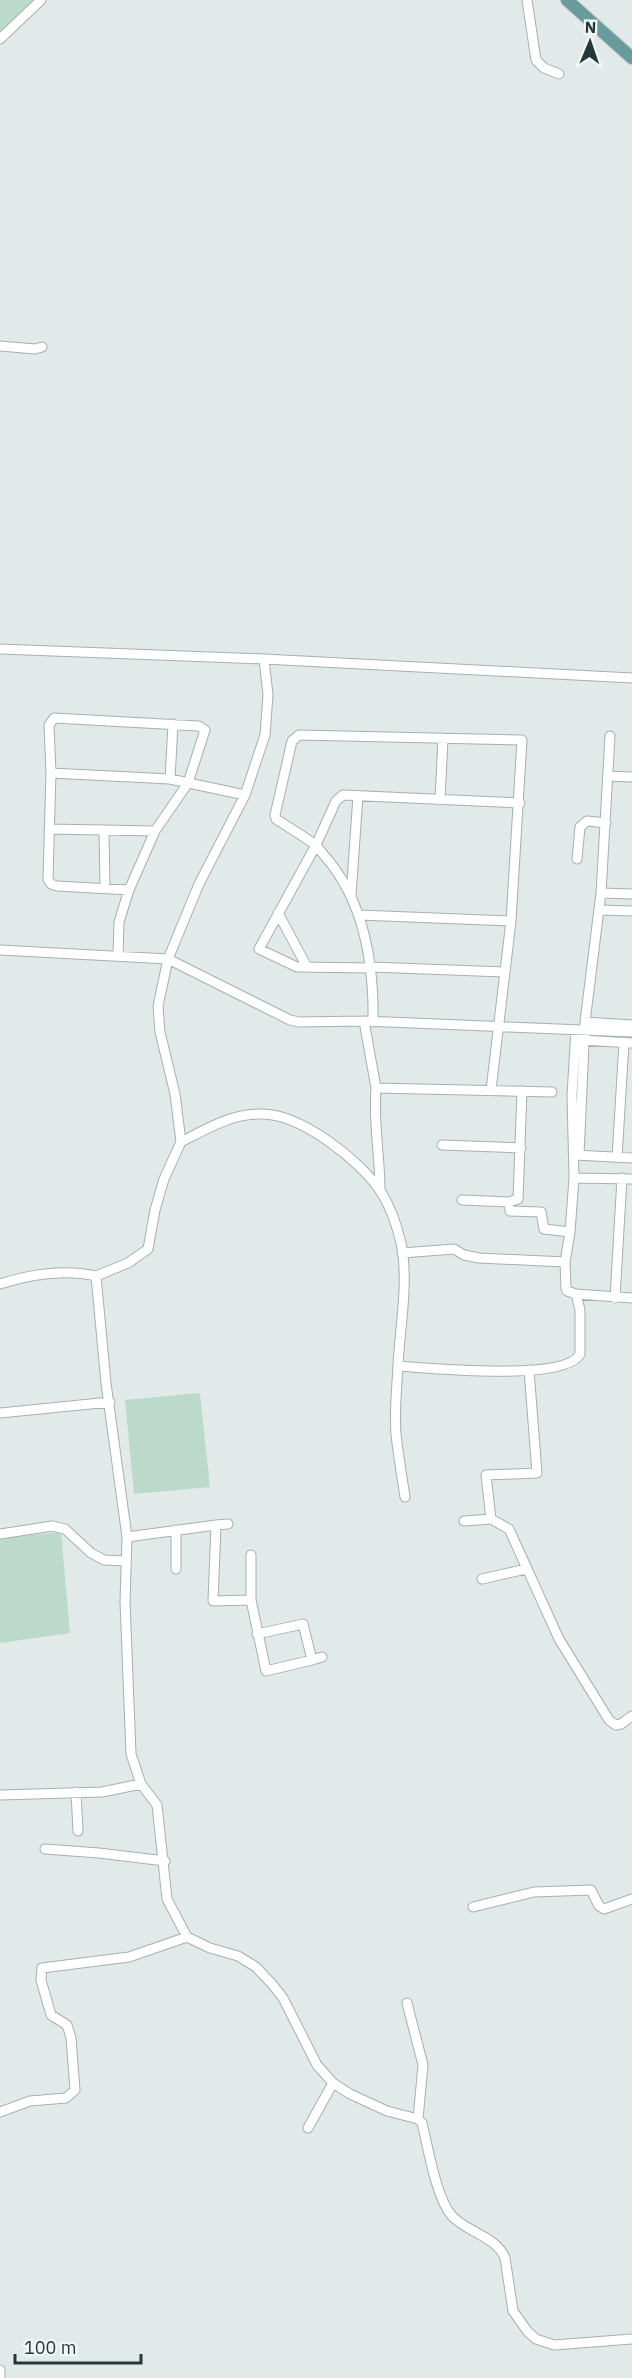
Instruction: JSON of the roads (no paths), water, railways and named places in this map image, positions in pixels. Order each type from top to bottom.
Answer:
[{"type":"main road","points":[[567,0],[632,58]]},
{"type":"street","points":[[0,39],[41,0]]},
{"type":"street","points":[[526,0],[536,60],[544,69],[559,74]]},
{"type":"street","points":[[0,346],[35,349],[42,347]]},
{"type":"street","points":[[0,649],[264,659],[632,678]]},
{"type":"street","points":[[0,1284],[18,1278],[56,1272],[80,1272],[96,1276],[128,1263],[148,1249],[154,1210],[164,1179],[181,1142],[175,1094],[160,1032],[158,1006],[168,959],[199,884],[245,795],[265,735],[268,695],[264,659]]},
{"type":"street","points":[[118,956],[118,922],[129,890],[155,831],[188,783],[205,730],[199,726],[54,718],[49,725],[51,773],[48,879],[51,884],[129,890]]},
{"type":"street","points":[[170,779],[173,724]]},
{"type":"street","points":[[380,1190],[374,1109],[376,1088],[368,1022],[371,968],[359,915],[339,873],[316,845],[276,819],[275,815],[284,770],[295,737],[299,735],[522,740],[511,921],[491,1090]]},
{"type":"street","points":[[610,736],[601,893],[572,1095],[576,1155],[570,1232],[565,1262],[566,1290],[576,1294],[632,1298]]},
{"type":"street","points":[[440,800],[443,738]]},
{"type":"street","points":[[51,773],[170,779],[245,795]]},
{"type":"street","points":[[608,776],[632,777]]},
{"type":"street","points":[[504,972],[297,967],[259,949],[316,845],[336,801],[343,795],[520,802]]},
{"type":"street","points":[[351,897],[358,796]]},
{"type":"street","points":[[577,859],[581,825],[587,821],[606,823]]},
{"type":"street","points":[[49,829],[155,831]]},
{"type":"street","points":[[104,830],[105,888]]},
{"type":"street","points":[[601,893],[632,894]]},
{"type":"street","points":[[598,910],[632,911]]},
{"type":"street","points":[[278,914],[307,967]]},
{"type":"street","points":[[359,915],[511,921]]},
{"type":"street","points":[[0,950],[168,959],[290,1020],[299,1022],[368,1022],[581,1032],[632,1032]]},
{"type":"street","points":[[581,1032],[632,1025]]},
{"type":"street","points":[[581,1032],[628,1042],[617,1158]]},
{"type":"street","points":[[376,1088],[552,1092]]},
{"type":"street","points":[[462,1200],[517,1201],[522,1091]]},
{"type":"street","points":[[181,1142],[212,1126],[237,1117],[264,1113],[294,1122],[325,1136],[380,1190],[387,1203],[402,1253],[403,1284],[396,1432],[405,1497]]},
{"type":"street","points":[[442,1145],[521,1148]]},
{"type":"street","points":[[576,1155],[632,1158]]},
{"type":"street","points":[[574,1178],[627,1178],[615,1298]]},
{"type":"street","points":[[509,1202],[510,1211],[541,1212],[544,1229],[570,1232]]},
{"type":"street","points":[[402,1253],[454,1249],[464,1255],[479,1258],[565,1262]]},
{"type":"street","points":[[96,1276],[127,1537],[124,1561],[131,1754],[141,1784],[157,1805],[165,1861],[167,1899],[187,1937],[210,1948],[238,1956],[256,1967],[283,1998],[317,2065],[333,2083],[350,2094],[387,2110],[418,2119],[422,2123],[440,2195],[452,2216],[502,2250],[513,2311],[528,2332],[536,2339],[554,2345],[632,2339]]},
{"type":"street","points":[[398,1366],[499,1372],[560,1366],[579,1358],[580,1310],[576,1294]]},
{"type":"street","points":[[491,1519],[486,1475],[537,1473],[529,1370]]},
{"type":"street","points":[[0,1413],[110,1402]]},
{"type":"street","points":[[464,1521],[491,1519],[509,1529],[559,1639],[609,1720],[616,1725],[632,1716]]},
{"type":"street","points":[[127,1537],[228,1524]]},
{"type":"street","points":[[216,1525],[213,1601],[251,1600]]},
{"type":"street","points":[[0,1534],[52,1526],[65,1529],[91,1553],[104,1560],[124,1561]]},
{"type":"street","points":[[176,1530],[176,1569]]},
{"type":"street","points":[[251,1554],[251,1600],[256,1634],[266,1671],[322,1657]]},
{"type":"street","points":[[482,1579],[526,1569]]},
{"type":"street","points":[[256,1634],[303,1624],[312,1660]]},
{"type":"street","points":[[0,1795],[112,1791],[141,1784]]},
{"type":"street","points":[[76,1792],[78,1831]]},
{"type":"street","points":[[45,1849],[165,1861]]},
{"type":"street","points":[[473,1906],[534,1892],[591,1890],[601,1908],[632,1899]]},
{"type":"street","points":[[0,2112],[30,2101],[66,2098],[75,2090],[72,2038],[67,2025],[51,2015],[41,1980],[42,1968],[129,1957],[187,1937]]},
{"type":"street","points":[[407,2003],[423,2065],[418,2119]]},
{"type":"street","points":[[308,2128],[333,2083]]},
{"type":"street","points":[[0,2370],[0,2378]]}]
